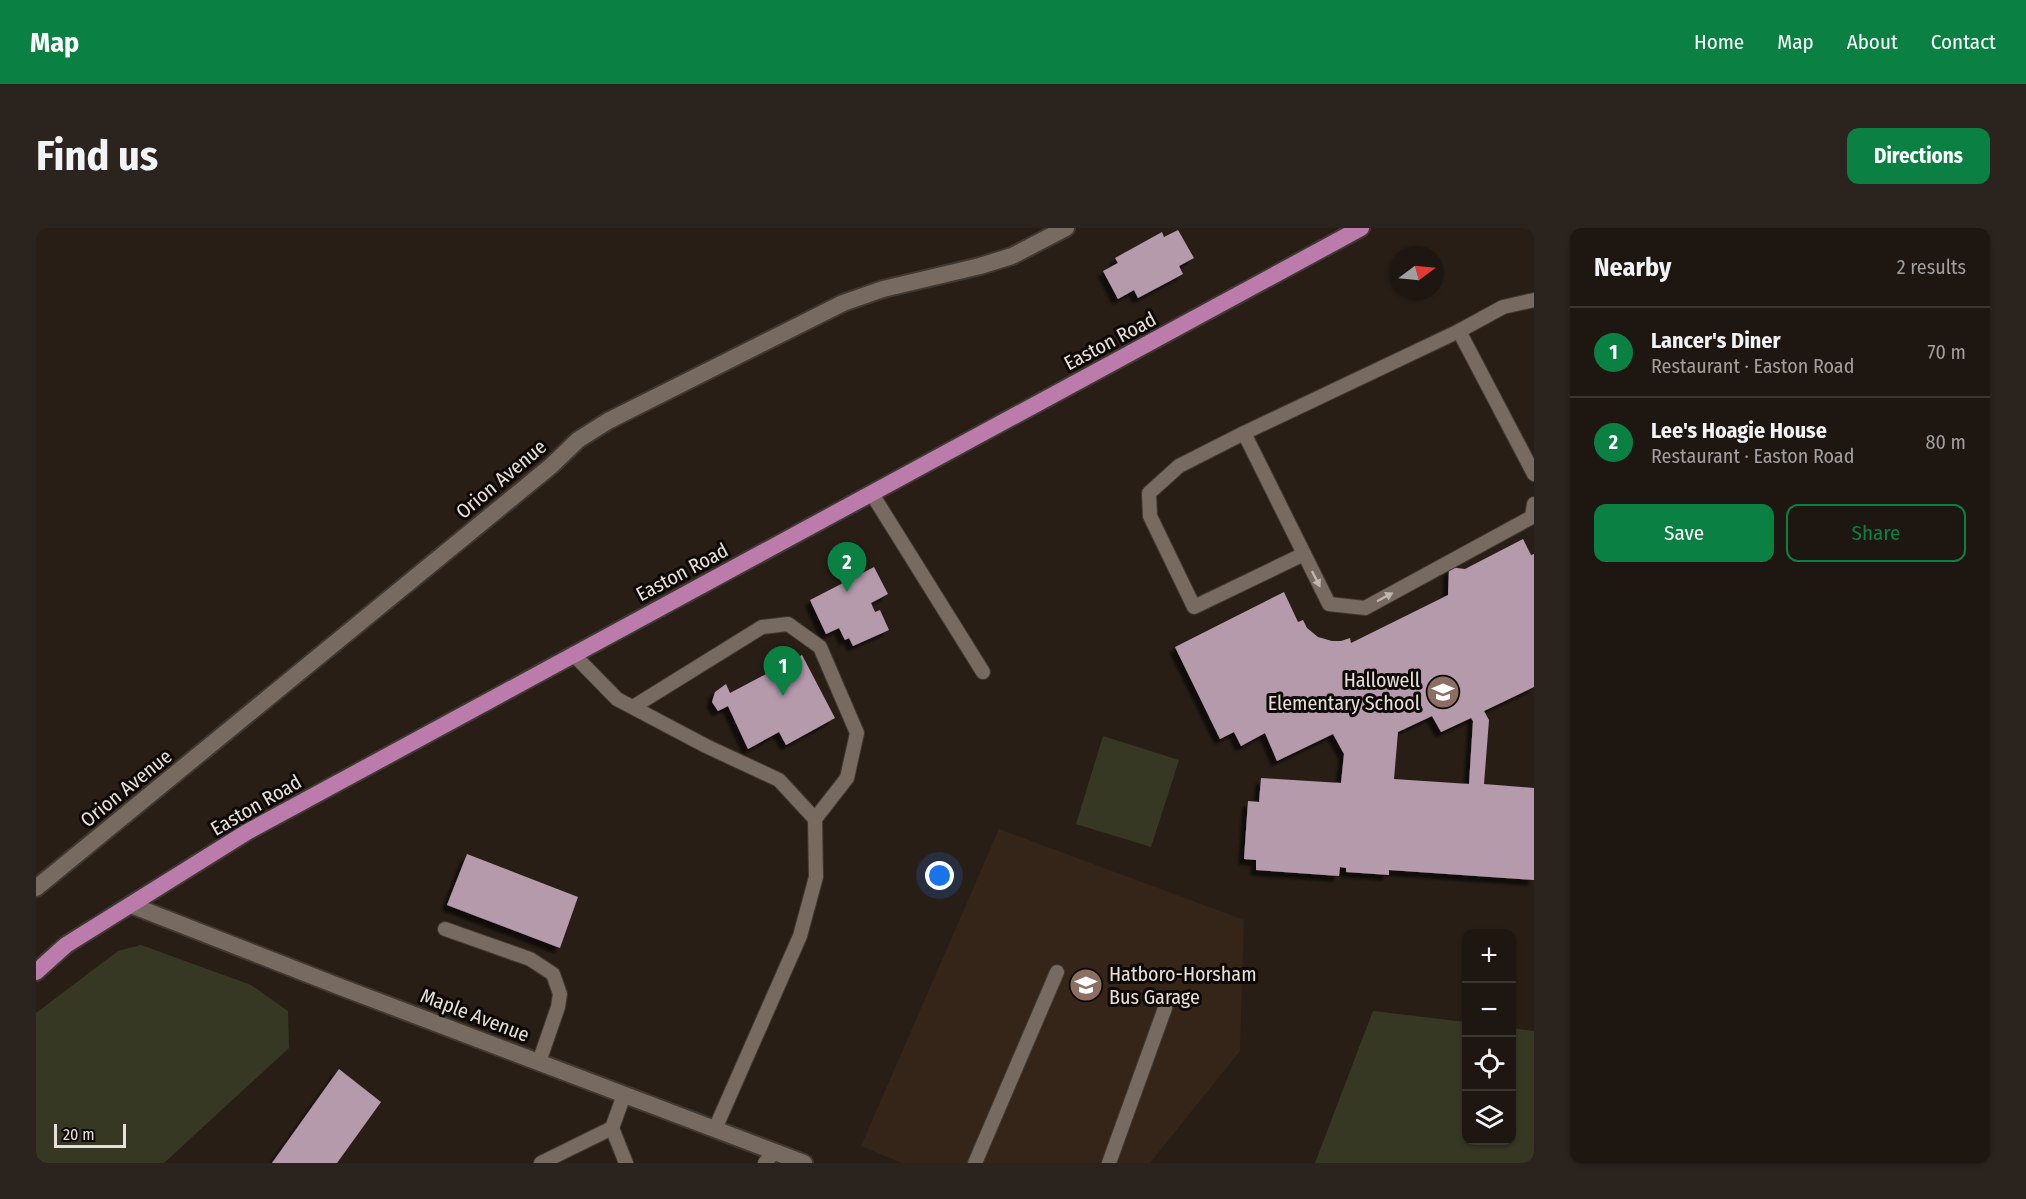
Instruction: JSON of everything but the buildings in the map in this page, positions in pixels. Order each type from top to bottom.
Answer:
[{"type":"highway","name":"Easton Road","points":[[36,972],[66,945],[246,832],[1361,228]]},
{"type":"street","name":"Orion Avenue","points":[[36,888],[551,466],[578,440],[608,421],[843,303],[883,289],[1012,256],[1066,228]]},
{"type":"street","name":"Maple Avenue","points":[[131,905],[716,1129],[770,1157],[804,1163]]},
{"type":"lane","points":[[1304,554],[1194,607],[1150,516],[1149,493],[1179,466],[1244,433],[1503,308],[1534,300]]},
{"type":"lane","points":[[1459,331],[1534,474]]},
{"type":"lane","points":[[1244,433],[1329,603],[1365,608],[1532,517],[1534,504]]},
{"type":"lane","points":[[872,494],[983,672]]},
{"type":"lane","points":[[633,707],[762,627],[788,624],[820,647],[857,733],[847,778],[815,819],[816,877],[800,936],[716,1129]]},
{"type":"lane","points":[[573,654],[617,699],[706,746],[779,780],[815,819]]},
{"type":"lane","points":[[445,929],[530,959],[553,974],[560,994],[558,1007],[539,1062]]},
{"type":"lane","points":[[975,1163],[1057,972]]},
{"type":"lane","points":[[1109,1163],[1165,1008]]},
{"type":"lane","points":[[624,1095],[612,1128],[626,1163]]},
{"type":"lane","points":[[541,1163],[612,1128]]},
{"type":"shaded area","name":"Hatboro-Horsham Bus Garage","points":[[999,829],[1244,920],[1240,1051],[1150,1163],[902,1163],[861,1146]]},
{"type":"green space","points":[[1103,736],[1179,760],[1151,847],[1076,824]]},
{"type":"green space","points":[[141,945],[251,985],[288,1011],[289,1048],[164,1163],[36,1163],[36,1013],[118,951]]},
{"type":"green space","points":[[1373,1011],[1462,1022],[1462,1145],[1516,1145],[1516,1029],[1534,1031],[1534,1163],[1315,1163]]},
{"type":"place","name":"Lee's Hoagie House","points":[[847,592]]},
{"type":"place","name":"Hallowell Elementary School","points":[[1443,692]]},
{"type":"place","name":"Lancer's Diner","points":[[783,696]]},
{"type":"place","name":"Hatboro-Horsham Bus Garage","points":[[1086,985]]}]
